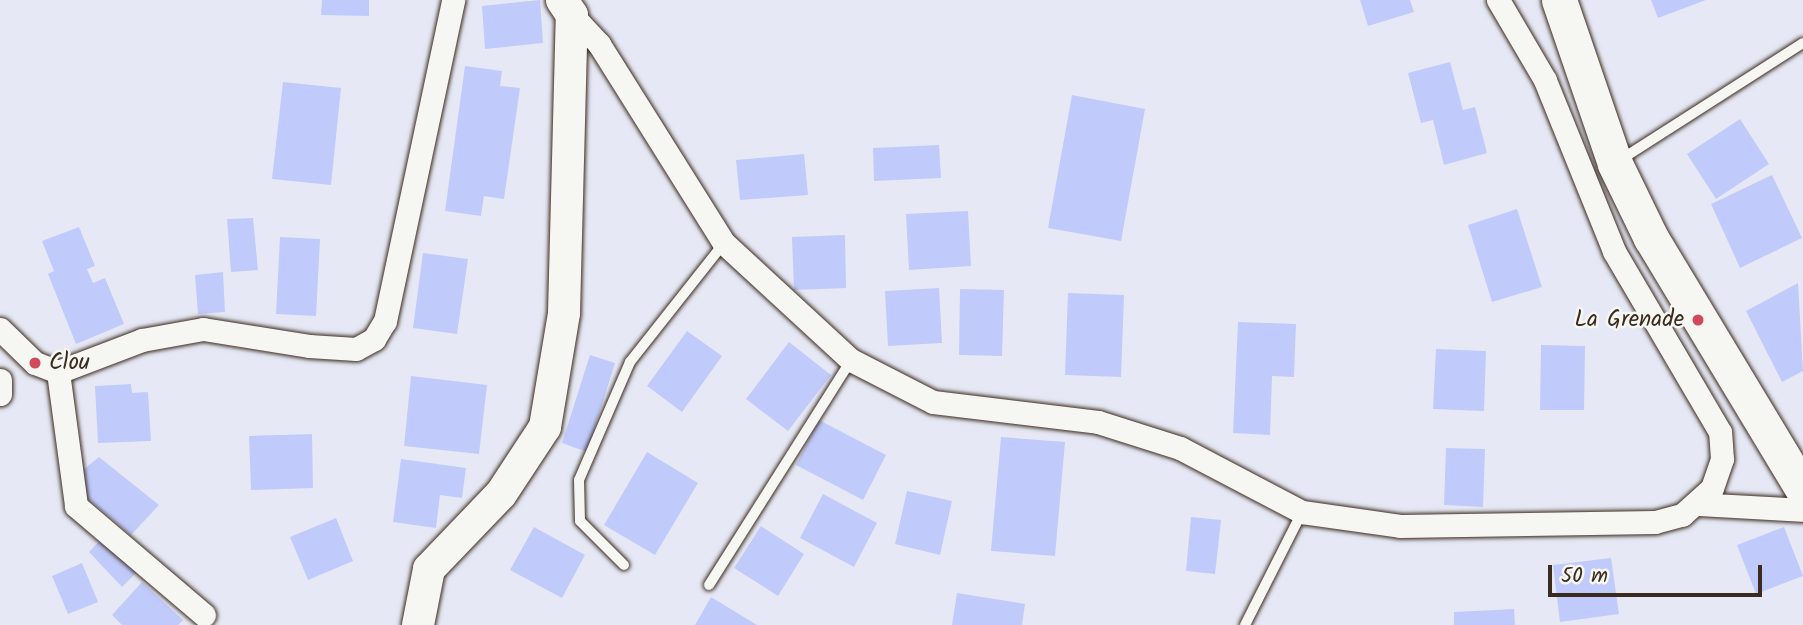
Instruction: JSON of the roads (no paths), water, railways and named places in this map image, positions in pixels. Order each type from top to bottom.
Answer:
[{"type":"main road","points":[[1559,0],[1615,164],[1685,298],[1803,490]]},
{"type":"main road","points":[[1573,41],[1578,0]]},
{"type":"street","points":[[0,329],[35,363],[58,372],[142,340],[203,329],[321,347],[356,349],[374,339],[385,321],[453,0]]},
{"type":"street","points":[[1498,0],[1545,80],[1614,251],[1720,432],[1722,459],[1712,488],[1697,505]]},
{"type":"street","points":[[567,7],[599,44],[724,243],[851,360],[933,402],[1098,422],[1180,448],[1302,512],[1400,526],[1655,522],[1697,505],[1803,510]]},
{"type":"street","points":[[418,625],[429,569],[501,494],[545,427],[564,313],[567,7]]},
{"type":"street","points":[[58,372],[76,506],[204,615]]},
{"type":"street","points":[[0,380],[0,394]]},
{"type":"lane","points":[[1615,164],[1803,43]]},
{"type":"lane","points":[[624,565],[580,522],[579,480],[630,362],[724,243]]},
{"type":"lane","points":[[709,585],[851,360]]},
{"type":"lane","points":[[1245,625],[1302,512]]},
{"type":"place","name":"La Grenade","points":[[1698,320]]},
{"type":"place","name":"Clou","points":[[35,363]]}]
